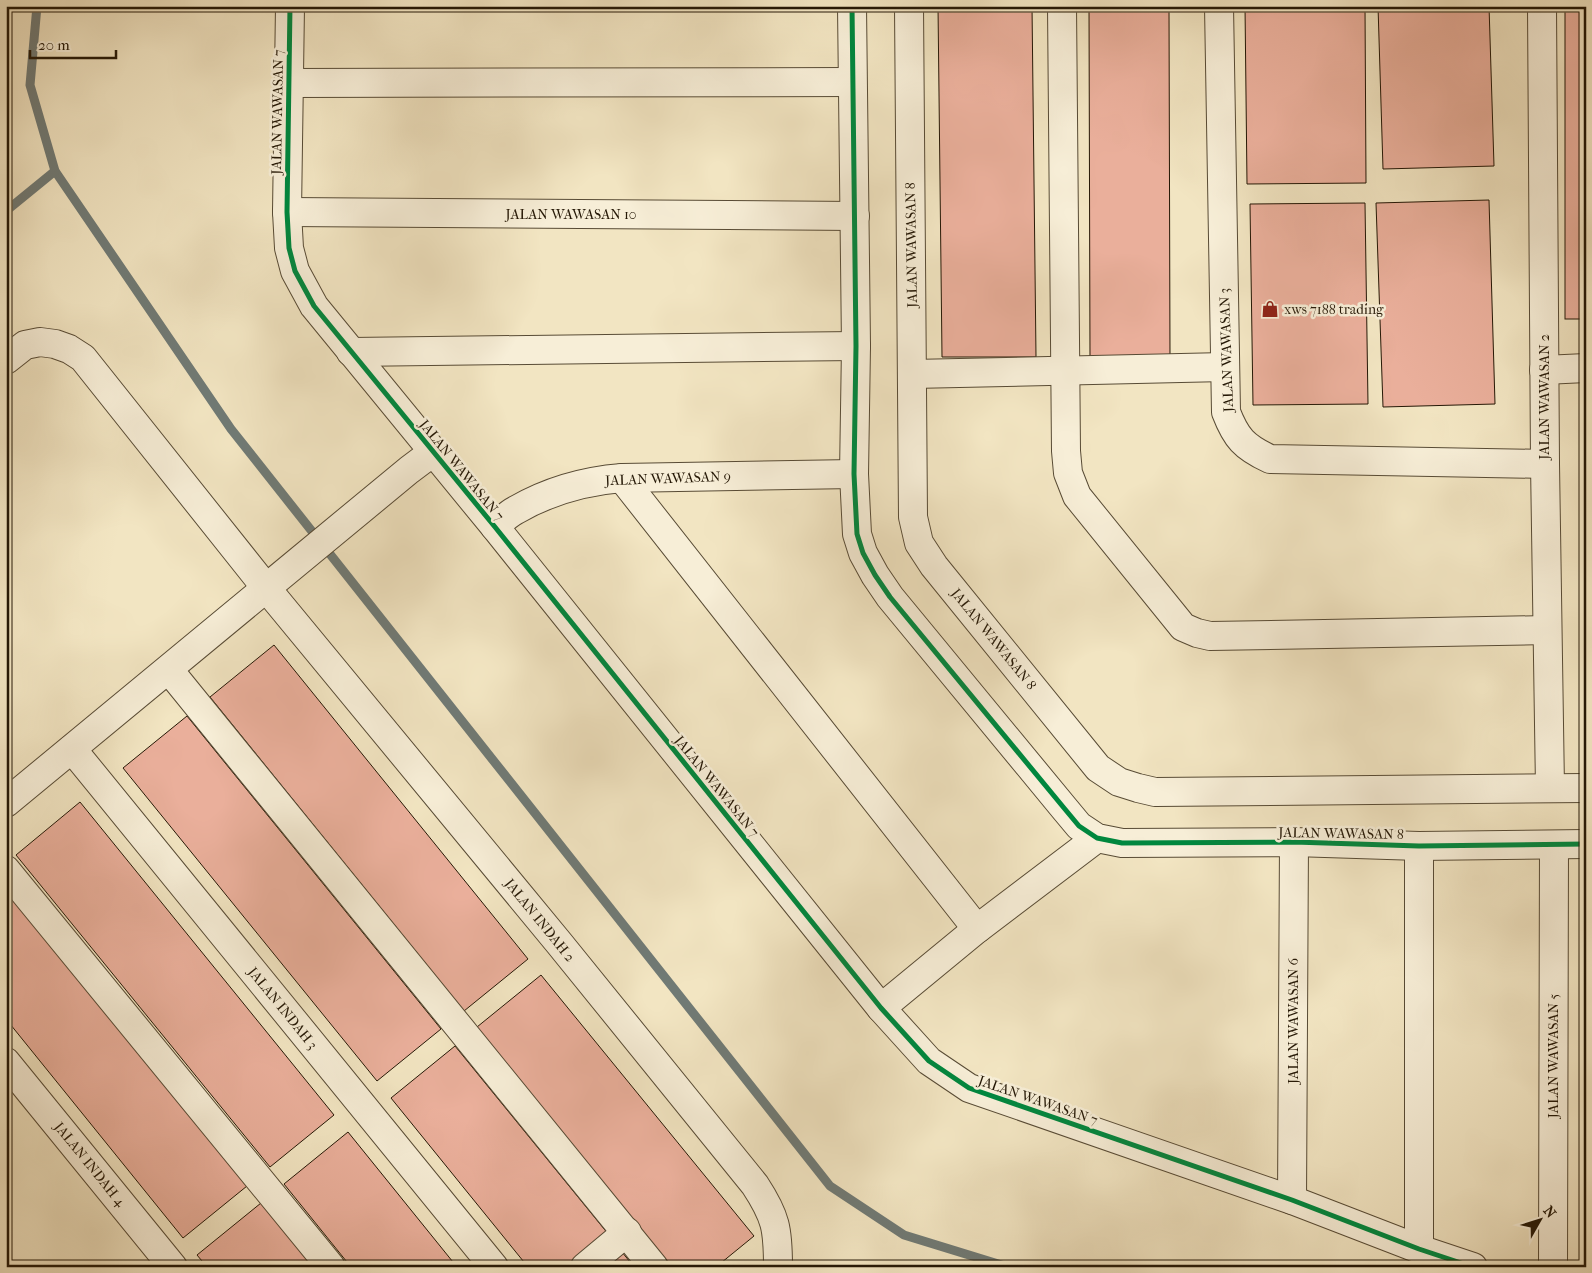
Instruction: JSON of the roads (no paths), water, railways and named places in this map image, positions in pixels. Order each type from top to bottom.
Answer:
[{"type":"street","name":"JALAN WAWASAN 7","points":[[290,6],[286,212],[289,248],[295,271],[314,306],[495,527],[880,1008],[929,1061],[969,1088],[1292,1200],[1473,1267]]},
{"type":"street","points":[[852,6],[856,346],[854,474],[857,534],[863,554],[890,597],[1064,808],[1080,826],[1097,838],[977,929],[880,1008]]},
{"type":"street","name":"JALAN WAWASAN 8","points":[[909,6],[913,517],[919,544],[934,566],[1098,768],[1119,782],[1155,792],[1586,788]]},
{"type":"street","points":[[1062,6],[1066,451],[1068,472],[1077,496],[1183,627],[1197,633],[1210,636],[1547,630]]},
{"type":"street","name":"JALAN WAWASAN 3","points":[[1219,6],[1226,412],[1232,428],[1254,452],[1270,459],[1544,464]]},
{"type":"street","name":"JALAN WAWASAN 2","points":[[1542,6],[1544,464],[1550,788]]},
{"type":"street","points":[[288,83],[852,82]]},
{"type":"street","name":"JALAN WAWASAN 10","points":[[286,212],[855,216]]},
{"type":"street","name":"JALAN INDAH 2","points":[[6,360],[25,344],[40,342],[55,344],[69,349],[83,358],[275,582],[553,935],[755,1185],[772,1213],[776,1226],[778,1267]]},
{"type":"street","points":[[351,352],[856,346]]},
{"type":"street","points":[[912,374],[1226,367]]},
{"type":"street","points":[[1544,370],[1586,368]]},
{"type":"street","points":[[6,803],[433,452]]},
{"type":"street","name":"JALAN WAWASAN 9","points":[[495,527],[514,511],[554,492],[594,480],[854,474]]},
{"type":"street","points":[[622,478],[977,929]]},
{"type":"street","points":[[169,670],[654,1267]]},
{"type":"street","name":"JALAN INDAH 3","points":[[72,749],[494,1267]]},
{"type":"street","name":"JALAN WAWASAN 8","points":[[1097,838],[1122,843],[1294,842],[1419,846],[1586,844]]},
{"type":"street","name":"JALAN WAWASAN 6","points":[[1292,1200],[1294,842]]},
{"type":"street","name":"JALAN WAWASAN 5","points":[[1553,1267],[1554,845]]},
{"type":"street","points":[[1419,846],[1419,1248]]},
{"type":"street","points":[[6,870],[331,1267]]},
{"type":"street","name":"JALAN INDAH 4","points":[[6,1062],[173,1267]]},
{"type":"street","points":[[585,1267],[627,1232]]},
{"type":"waterway","points":[[37,6],[30,85],[55,171],[231,429],[830,1186],[904,1235],[1008,1267]]},
{"type":"waterway","points":[[6,211],[55,171]]},
{"type":"place","name":"xws 7188 trading","points":[[1270,309]]}]
